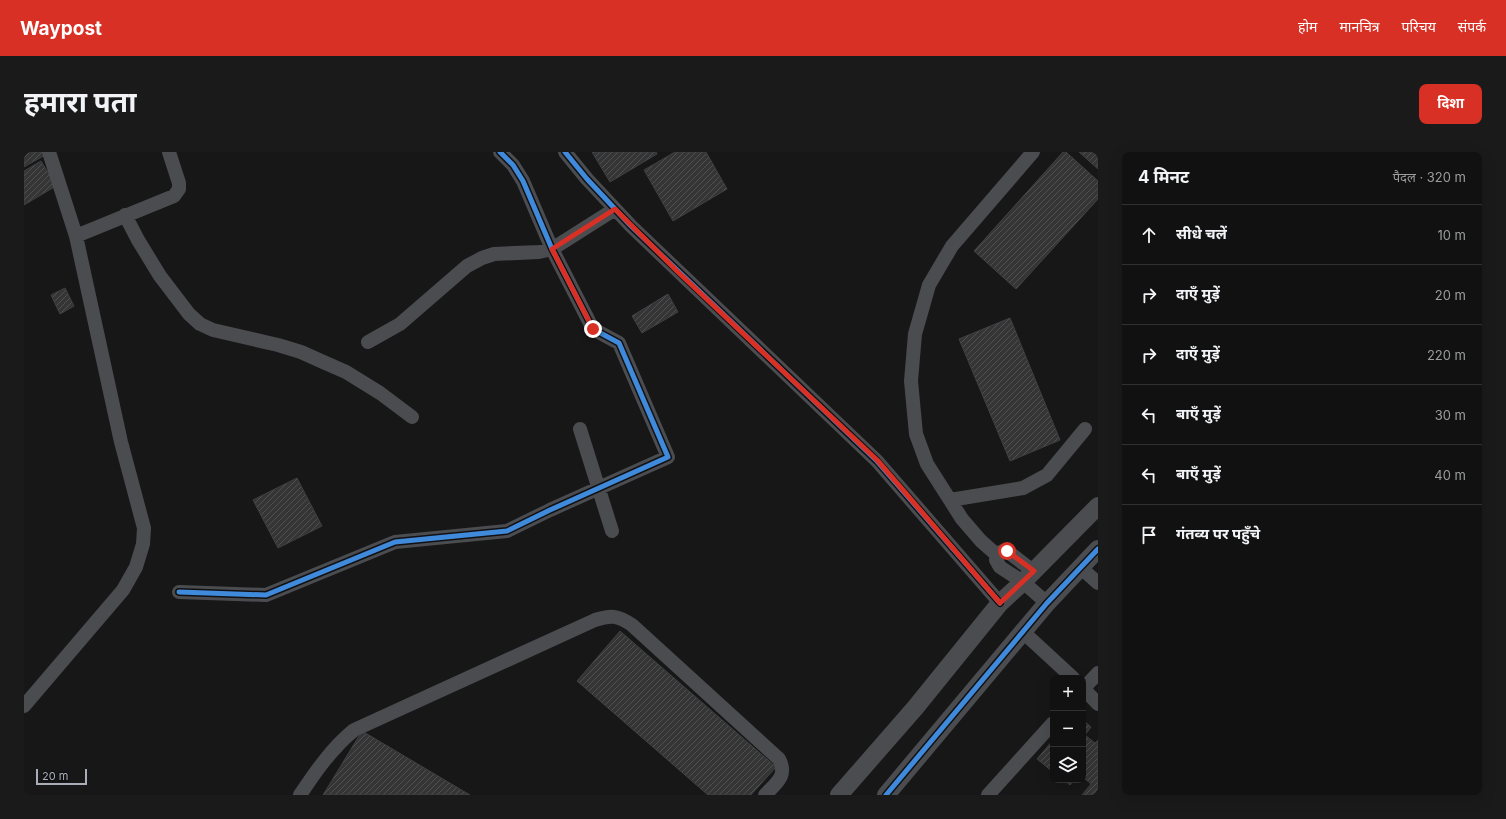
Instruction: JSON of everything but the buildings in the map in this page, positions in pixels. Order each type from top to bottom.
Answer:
[{"type":"street","points":[[24,706],[123,590],[136,568],[143,544],[144,528],[121,442],[76,236],[48,152]]},
{"type":"street","points":[[76,236],[174,196],[179,190],[179,184],[169,152]]},
{"type":"street","points":[[179,592],[266,595],[395,542],[507,531],[668,457],[619,343],[593,329],[552,249],[524,181],[513,165],[500,152]]},
{"type":"street","points":[[1033,152],[952,246],[928,285],[915,334],[911,381],[916,434],[927,464],[962,519],[998,556],[996,560],[1000,567],[1028,577],[1047,603]]},
{"type":"street","points":[[570,153],[587,179],[615,209],[677,271],[878,461],[1000,603]]},
{"type":"street","points":[[368,342],[400,324],[467,266],[482,258],[494,254],[538,252],[552,249],[615,209]]},
{"type":"street","points":[[125,215],[160,276],[189,314],[200,324],[213,330],[278,345],[314,358],[346,372],[380,392],[412,417]]},
{"type":"street","points":[[580,429],[600,488],[612,531]]},
{"type":"street","points":[[950,500],[1023,488],[1047,475],[1085,429]]},
{"type":"street","points":[[839,795],[915,708],[1000,603],[1028,577],[1098,506]]},
{"type":"street","points":[[886,795],[1022,631],[1098,549]]},
{"type":"street","points":[[1080,567],[1098,582]]},
{"type":"street","points":[[300,795],[322,763],[340,742],[354,730],[595,620],[607,616],[614,616],[623,619],[632,625],[779,759],[784,767],[782,775],[765,795]]},
{"type":"street","points":[[1022,631],[1070,675]]},
{"type":"street","points":[[1086,686],[1098,673]]},
{"type":"street","points":[[1086,692],[1098,704]]},
{"type":"street","points":[[988,795],[1050,726]]},
{"type":"cycle path","points":[[179,592],[266,595],[395,542],[507,531],[668,457],[619,343],[593,329],[552,249],[523,181],[513,165],[500,152]]},
{"type":"cycle path","points":[[565,152],[587,179],[631,226],[877,461],[1000,603]]},
{"type":"cycle path","points":[[886,795],[1047,603],[1098,549]]},
{"type":"route","points":[[593,329],[552,249],[615,209],[677,271],[878,461],[1000,603],[1034,571],[1007,551]]}]
